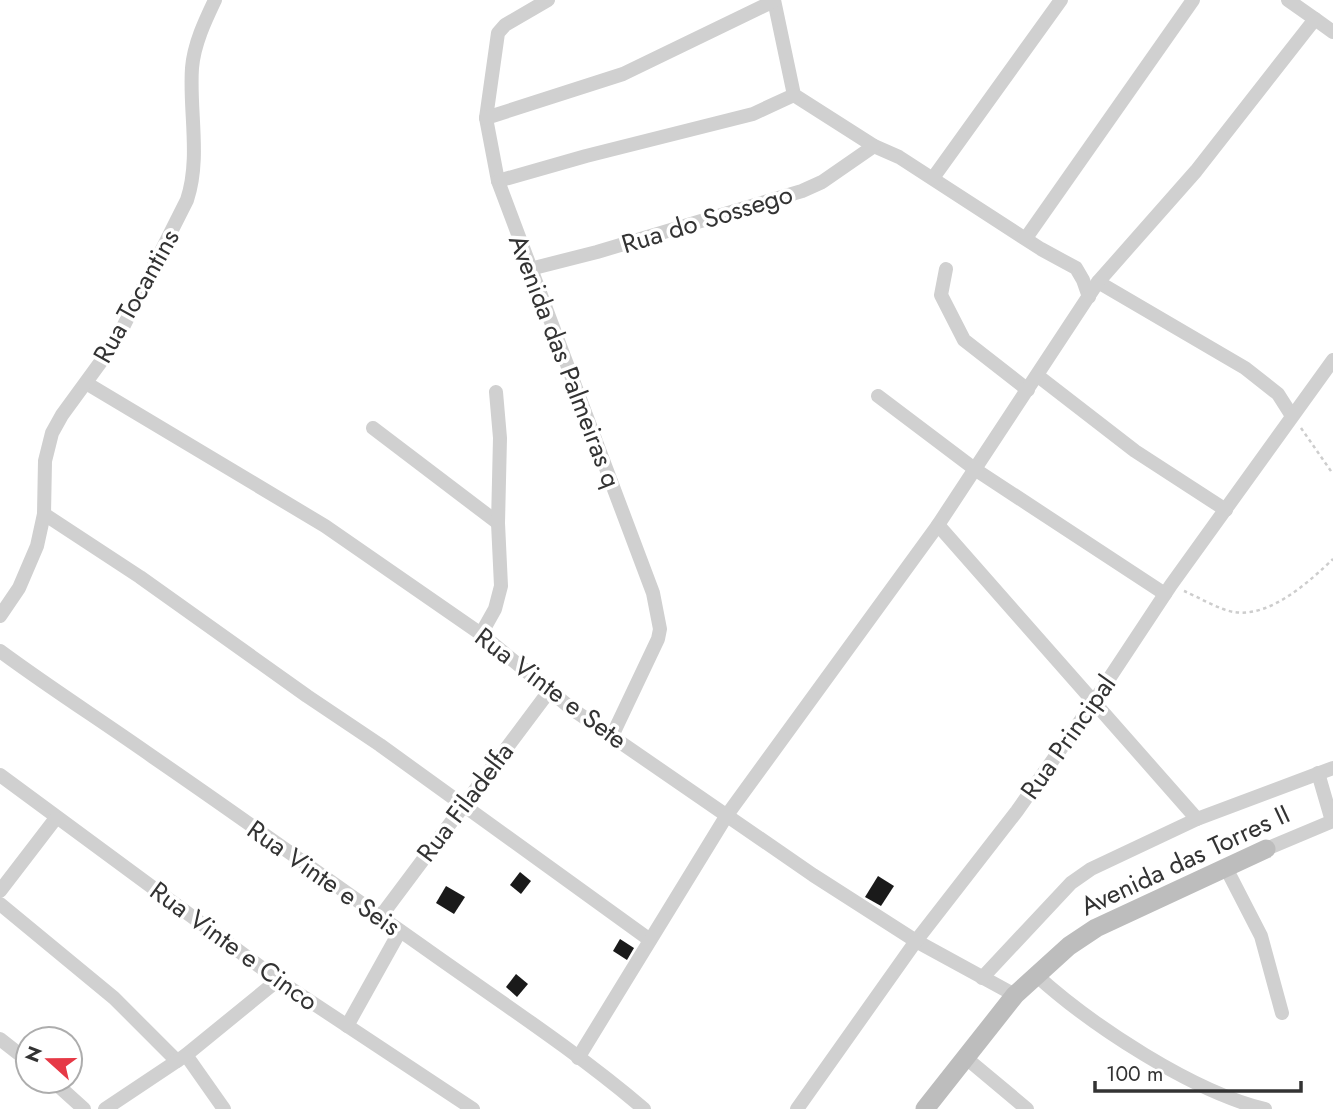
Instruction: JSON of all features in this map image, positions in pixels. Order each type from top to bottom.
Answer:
[{"type":"street","name":"Rua Tocantins","points":[[0,616],[31,564],[44,514],[45,461],[49,440],[62,415],[116,341],[187,200],[192,178],[192,67],[200,36],[215,0]]},
{"type":"street","name":"Avenida das Palmeiras q","points":[[548,0],[505,25],[498,33],[486,118],[498,181],[653,593],[658,639],[612,736]]},
{"type":"street","points":[[933,178],[1061,0]]},
{"type":"street","points":[[1027,238],[1193,0]]},
{"type":"street","points":[[1288,0],[1333,32]]},
{"type":"street","points":[[486,118],[623,74],[774,1],[794,95],[873,146],[892,153],[1076,268],[1088,297]]},
{"type":"street","points":[[578,1058],[727,815],[976,470],[1098,282],[1196,171],[1315,19]]},
{"type":"street","points":[[498,181],[753,114],[794,95]]},
{"type":"street","name":"Rua do Sossego","points":[[530,269],[597,252],[802,191],[831,176],[873,146]]},
{"type":"street","points":[[946,269],[941,295],[964,340],[1028,390]]},
{"type":"street","points":[[1098,282],[1245,368],[1278,394],[1292,416]]},
{"type":"street","name":"Rua Principal","points":[[797,1109],[916,941],[1017,811],[1168,590],[1333,360]]},
{"type":"street","points":[[1038,376],[1135,451],[1226,510]]},
{"type":"street","name":"Rua Vinte e Sete","points":[[86,383],[326,526],[481,634],[572,709],[813,875],[916,941],[1015,995]]},
{"type":"street","points":[[481,634],[500,597],[502,569],[498,523],[500,438],[496,392]]},
{"type":"street","points":[[878,396],[976,470],[1168,590]]},
{"type":"street","points":[[373,428],[498,523]]},
{"type":"street","points":[[44,514],[140,577],[380,745],[650,940]]},
{"type":"street","points":[[938,524],[1197,819]]},
{"type":"street","name":"Rua Vinte e Seis","points":[[0,652],[381,916],[645,1109]]},
{"type":"street","name":"Rua Filadelfa","points":[[381,916],[461,805],[550,690]]},
{"type":"street","points":[[982,978],[1071,883],[1091,869],[1197,819],[1333,768]]},
{"type":"street","points":[[1318,773],[1333,821]]},
{"type":"street","name":"Rua Vinte e Cinco","points":[[0,775],[278,980],[457,1105],[474,1109]]},
{"type":"street","points":[[0,891],[55,818]]},
{"type":"street","name":"Avenida das Torres II","points":[[925,1109],[1015,995],[1069,946],[1096,928],[1333,821]]},
{"type":"street","points":[[1226,868],[1261,936],[1282,1013]]},
{"type":"street","points":[[0,904],[114,998],[181,1058],[224,1109]]},
{"type":"street","points":[[347,1026],[400,931]]},
{"type":"street","points":[[1036,975],[1094,1022],[1176,1072],[1243,1104],[1265,1109]]},
{"type":"street","points":[[105,1109],[181,1058],[278,980]]},
{"type":"street","points":[[966,1058],[1027,1109]]},
{"type":"street","points":[[68,1095],[84,1109]]},
{"type":"path","points":[[1292,416],[1333,474]]},
{"type":"path","points":[[1168,590],[1234,612],[1252,612],[1284,600],[1308,583],[1333,559]]},
{"type":"building","points":[[520,872],[531,881],[521,894],[510,885]]},
{"type":"building","points":[[878,876],[894,886],[881,906],[865,897]]},
{"type":"building","points":[[446,886],[465,897],[454,914],[436,903]]},
{"type":"building","points":[[620,939],[634,948],[627,960],[613,951]]},
{"type":"building","points":[[516,974],[528,984],[517,997],[506,987]]}]
